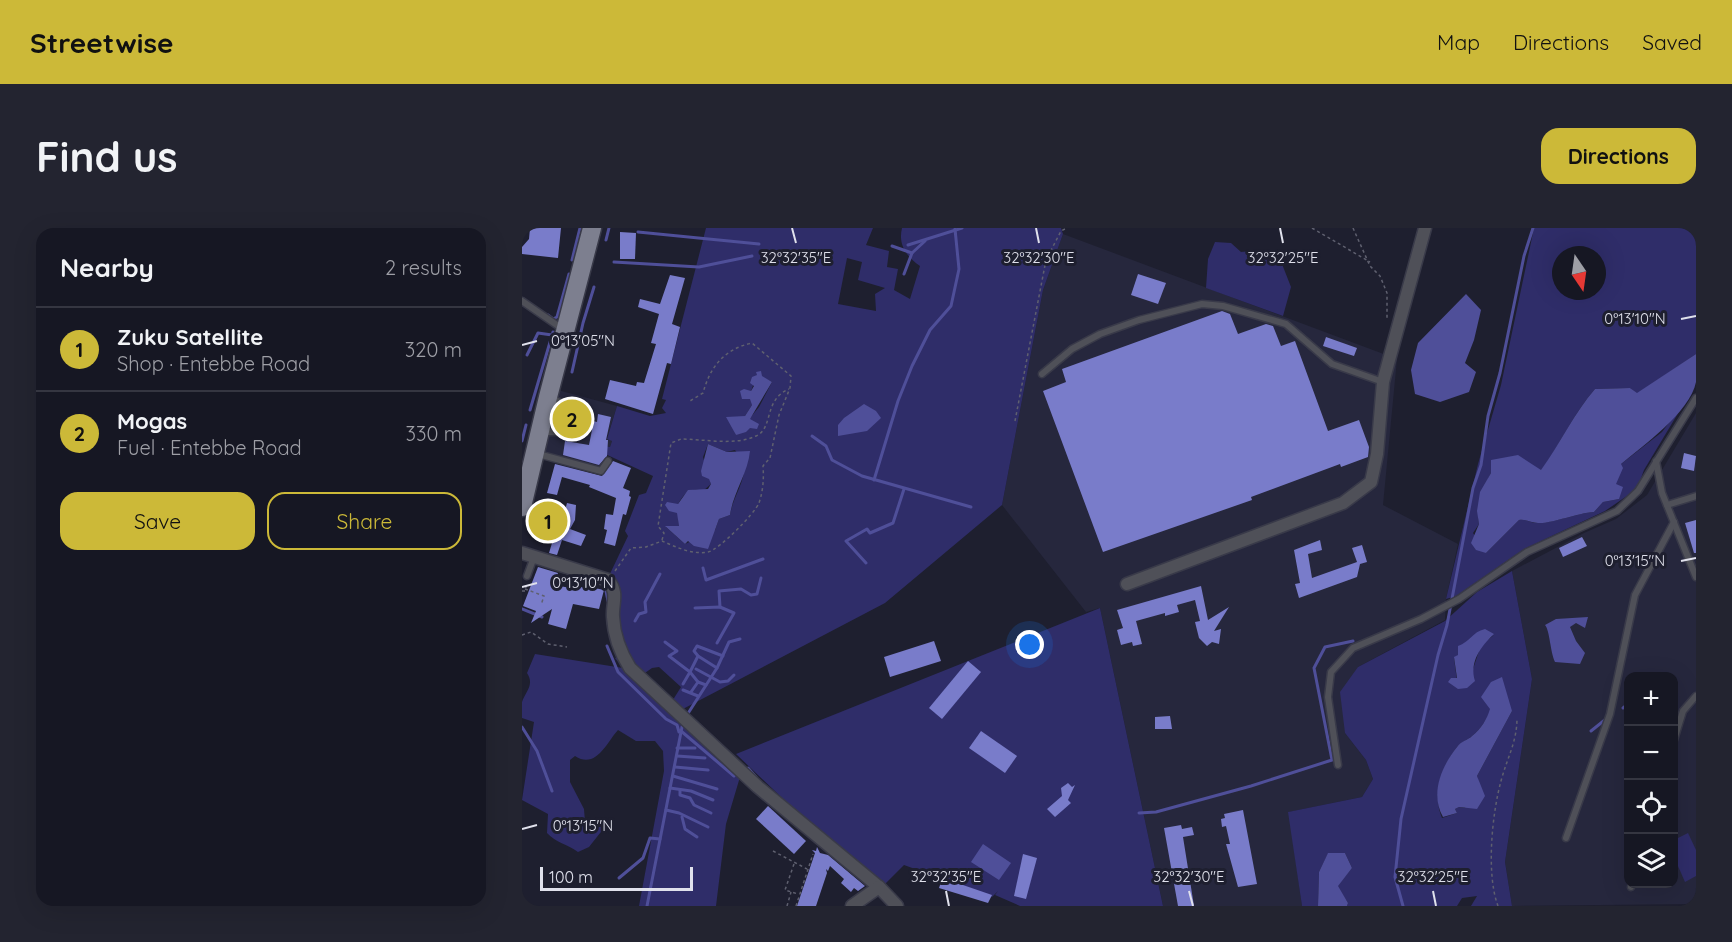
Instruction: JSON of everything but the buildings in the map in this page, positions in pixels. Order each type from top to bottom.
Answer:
[{"type":"main road","points":[[522,507],[564,330],[592,228]]},
{"type":"street","points":[[1127,584],[1344,503],[1371,482],[1383,382],[1425,228]]},
{"type":"street","points":[[528,555],[578,575],[608,580],[616,596],[613,617],[618,646],[630,668],[758,787],[879,887],[897,906]]},
{"type":"street","points":[[852,906],[879,887]]},
{"type":"lane","points":[[522,301],[564,330]]},
{"type":"lane","points":[[1042,374],[1072,349],[1100,334],[1138,320],[1202,304],[1222,306],[1286,324],[1332,364],[1383,382]]},
{"type":"lane","points":[[548,397],[587,415],[588,420]]},
{"type":"lane","points":[[1338,765],[1329,688],[1331,672],[1353,648],[1421,619],[1459,599],[1527,552],[1617,511],[1638,491],[1696,398]]},
{"type":"lane","points":[[539,432],[581,432],[586,428]]},
{"type":"lane","points":[[535,453],[601,471],[608,461]]},
{"type":"lane","points":[[1656,460],[1667,505],[1696,577]]},
{"type":"lane","points":[[1667,505],[1696,496]]},
{"type":"lane","points":[[1566,838],[1610,714],[1635,595],[1674,522]]},
{"type":"lane","points":[[527,576],[528,555]]},
{"type":"lane","points":[[1678,727],[1683,711],[1696,696]]},
{"type":"path","points":[[1015,421],[1046,260],[1061,231],[1067,228]]},
{"type":"path","points":[[1312,228],[1370,262]]},
{"type":"path","points":[[1353,228],[1387,293],[1387,320]]},
{"type":"path","points":[[608,580],[631,548],[646,547],[662,541],[682,550],[709,552],[723,543],[758,505],[765,482],[763,466],[770,458],[779,415],[790,388],[791,376],[752,343],[738,346],[726,354],[709,372],[703,393],[690,401]]},
{"type":"path","points":[[662,541],[664,533],[658,526],[671,443],[681,439],[745,440],[758,435],[764,427],[771,401],[790,388]]},
{"type":"path","points":[[525,589],[544,596],[541,606]]},
{"type":"path","points":[[522,635],[531,632],[548,644],[567,647]]},
{"type":"path","points":[[1497,906],[1491,875],[1498,795],[1503,773],[1515,744],[1517,718]]},
{"type":"path","points":[[773,851],[807,869]]},
{"type":"path","points":[[796,906],[813,854]]},
{"type":"path","points":[[794,864],[785,890],[799,894]]},
{"type":"path","points":[[787,906],[791,891]]},
{"type":"shaded area","points":[[706,228],[873,228],[866,245],[889,251],[887,267],[898,269],[894,290],[910,299],[920,266],[904,250],[901,240],[902,228],[1061,228],[1063,234],[1043,290],[1002,505],[885,603],[681,710],[671,703],[681,687],[659,667],[652,668],[642,675],[624,652],[608,578],[628,536],[625,531],[639,495],[646,493],[653,476],[603,453],[605,446],[610,447],[612,441],[607,439],[617,406],[650,416],[666,413],[662,408],[666,400],[662,399]],"holes":[[[847,258],[862,262],[858,280],[885,288],[875,294],[876,311],[838,304]],[[757,375],[772,382],[759,407],[736,435],[731,423],[745,416],[752,405],[751,391]],[[708,444],[727,452],[735,450],[745,465],[744,472],[730,515],[719,519],[715,530],[685,544],[666,527],[679,527],[678,504],[686,494],[691,490],[703,491],[711,484],[703,457]]]},
{"type":"shaded area","points":[[1534,228],[1696,228],[1696,354],[1637,394],[1630,388],[1595,389],[1580,408],[1541,471],[1491,473],[1480,497],[1479,524],[1473,533],[1486,553],[1519,520],[1549,522],[1594,512],[1603,502],[1619,499],[1613,485],[1621,464],[1662,432],[1686,400],[1644,470],[1637,489],[1605,511],[1524,549],[1456,596],[1446,599],[1478,464],[1501,385]]},
{"type":"shaded area","points":[[1063,234],[1397,359],[1383,505],[1458,544],[1446,599],[1445,620],[1358,667],[1345,733],[1366,760],[1373,779],[1362,797],[1289,812],[1302,906],[1163,906],[1100,608],[1086,612],[1002,505],[1043,290]]},
{"type":"shaded area","points":[[1215,242],[1231,243],[1241,252],[1253,251],[1282,264],[1291,287],[1283,316],[1206,288],[1208,259]]},
{"type":"shaded area","points":[[1466,294],[1481,310],[1474,340],[1465,363],[1476,372],[1469,392],[1440,402],[1415,394],[1411,370],[1418,343]]},
{"type":"shaded area","points":[[1696,354],[1696,382],[1692,393],[1685,405],[1664,428],[1621,464],[1623,468],[1616,484],[1623,487],[1619,499],[1603,502],[1594,512],[1550,522],[1519,520],[1486,553],[1476,550],[1471,543],[1479,524],[1477,511],[1480,492],[1491,473],[1491,460],[1518,455],[1541,470],[1580,408],[1595,389],[1630,388],[1637,393]]},
{"type":"shaded area","points":[[761,371],[762,376],[772,382],[750,419],[759,424],[757,429],[750,428],[736,435],[726,417],[745,416],[752,405],[750,399],[742,399],[740,391],[744,389],[751,391],[754,386],[750,383],[752,377],[757,375],[756,372]]},
{"type":"shaded area","points":[[554,389],[617,406],[607,438],[612,441],[610,447],[605,446],[599,467],[542,452]]},
{"type":"shaded area","points":[[864,404],[876,411],[881,418],[867,431],[838,436],[838,425]]},
{"type":"shaded area","points":[[1696,413],[1696,904],[1512,906],[1505,862],[1532,679],[1512,571],[1616,519],[1647,495]]},
{"type":"shaded area","points":[[708,444],[727,452],[750,451],[730,515],[719,519],[708,549],[694,546],[688,541],[685,544],[665,526],[679,526],[677,513],[669,511],[665,505],[667,502],[678,504],[688,490],[708,489],[711,484],[709,479],[702,476],[701,471]]},
{"type":"shaded area","points":[[1512,571],[1532,679],[1505,862],[1512,906],[1471,906],[1477,896],[1462,898],[1457,906],[1347,906],[1348,903],[1337,886],[1352,868],[1345,853],[1328,854],[1319,872],[1318,906],[1302,906],[1288,812],[1362,797],[1373,779],[1366,760],[1345,733],[1340,692],[1358,667],[1445,621],[1477,592]],"holes":[[[1494,635],[1481,645],[1472,672],[1458,689],[1454,658]],[[1488,703],[1512,711],[1477,776],[1480,787],[1465,808],[1459,807],[1455,809],[1457,813],[1442,818],[1438,791],[1446,764],[1457,747],[1483,724],[1491,709]]]},
{"type":"shaded area","points":[[1100,608],[1163,906],[1020,906],[995,895],[998,891],[992,897],[904,865],[879,890],[736,754]]},
{"type":"shaded area","points":[[1588,617],[1585,628],[1576,623],[1570,627],[1585,653],[1580,664],[1555,662],[1545,625],[1556,619]]},
{"type":"shaded area","points":[[1485,629],[1494,634],[1477,655],[1474,667],[1475,681],[1467,688],[1458,689],[1448,682],[1451,678],[1457,678],[1454,657],[1458,655],[1458,646]]},
{"type":"shaded area","points":[[535,654],[623,668],[615,658],[620,657],[740,777],[726,824],[716,906],[639,906],[664,771],[663,751],[655,741],[636,741],[618,730],[595,757],[589,760],[575,756],[570,760],[570,782],[584,809],[585,822],[600,818],[604,828],[589,847],[578,852],[547,833],[548,814],[522,800],[534,722],[522,718],[522,702],[530,685],[527,673]]},
{"type":"shaded area","points":[[1502,677],[1512,711],[1477,776],[1485,796],[1477,809],[1459,807],[1455,809],[1457,813],[1443,817],[1437,799],[1442,772],[1459,745],[1483,724],[1490,709],[1481,697],[1491,682]]},
{"type":"shaded area","points":[[1688,833],[1696,850],[1696,876],[1685,882],[1678,866],[1678,838]]},
{"type":"shaded area","points":[[983,844],[1011,863],[999,880],[971,862]]},
{"type":"shaded area","points":[[1328,853],[1345,853],[1352,868],[1338,886],[1348,903],[1347,906],[1318,906],[1319,872]]},
{"type":"waterway","points":[[572,260],[580,228]]},
{"type":"waterway","points":[[606,240],[609,228]]},
{"type":"waterway","points":[[908,245],[962,228]]},
{"type":"waterway","points":[[1403,906],[1395,877],[1401,819],[1438,655],[1447,625],[1473,488],[1481,465],[1488,416],[1500,373],[1524,256],[1533,228]]},
{"type":"waterway","points":[[874,480],[898,401],[912,366],[930,330],[951,306],[959,269],[955,229]]},
{"type":"waterway","points":[[638,232],[759,244]]},
{"type":"waterway","points":[[904,274],[912,253],[925,241]]},
{"type":"waterway","points":[[892,246],[912,253]]},
{"type":"waterway","points":[[614,262],[699,267],[752,256]]},
{"type":"waterway","points":[[548,315],[553,319],[557,317],[569,274]]},
{"type":"waterway","points":[[572,372],[594,287]]},
{"type":"waterway","points":[[530,410],[553,332]]},
{"type":"waterway","points":[[527,355],[538,333],[552,335]]},
{"type":"waterway","points":[[522,441],[526,425]]},
{"type":"waterway","points":[[812,436],[826,446],[832,460],[862,476],[971,507]]},
{"type":"waterway","points":[[866,563],[846,541],[867,529],[870,533],[893,523],[904,489]]},
{"type":"waterway","points":[[703,568],[706,580],[763,559]]},
{"type":"waterway","points":[[635,621],[639,614],[646,612],[645,602],[660,574]]},
{"type":"waterway","points":[[720,607],[719,591],[741,589],[751,595],[757,594],[761,578]]},
{"type":"waterway","points":[[606,591],[608,601]]},
{"type":"waterway","points":[[695,608],[720,607],[734,613],[717,643]]},
{"type":"waterway","points":[[522,609],[542,617]]},
{"type":"waterway","points":[[685,713],[687,715],[717,668],[729,642],[740,639]]},
{"type":"waterway","points":[[1139,813],[1156,812],[1251,786],[1332,760],[1314,668],[1325,647],[1353,641]]},
{"type":"waterway","points":[[665,642],[677,651],[669,656],[690,672],[698,656],[694,651],[697,646],[723,656]]},
{"type":"waterway","points":[[607,646],[618,672],[666,719],[677,725],[679,732]]},
{"type":"waterway","points":[[698,656],[717,668]]},
{"type":"waterway","points":[[696,669],[720,682],[728,681],[734,675]]},
{"type":"waterway","points":[[683,684],[690,672],[698,682]]},
{"type":"waterway","points":[[691,692],[698,682],[706,685]]},
{"type":"waterway","points":[[683,690],[698,696]]},
{"type":"waterway","points":[[1591,731],[1606,719]]},
{"type":"waterway","points":[[522,727],[537,751],[552,791]]},
{"type":"waterway","points":[[647,906],[682,727]]},
{"type":"waterway","points":[[681,731],[734,776]]},
{"type":"waterway","points":[[677,748],[695,748]]},
{"type":"waterway","points":[[677,756],[705,758]]},
{"type":"waterway","points":[[675,767],[708,770]]},
{"type":"waterway","points":[[748,768],[756,777]]},
{"type":"waterway","points":[[673,776],[717,789]]},
{"type":"waterway","points":[[670,788],[691,791],[713,800]]},
{"type":"waterway","points":[[680,790],[680,795],[690,798],[694,805],[711,813]]},
{"type":"waterway","points":[[666,810],[679,813],[708,827]]},
{"type":"waterway","points":[[682,817],[685,829],[697,837]]},
{"type":"waterway","points":[[619,878],[643,858],[650,838],[660,839]]},
{"type":"place","name":"Mogas","points":[[572,419]]},
{"type":"place","name":"Zuku Satellite","points":[[548,521]]}]
